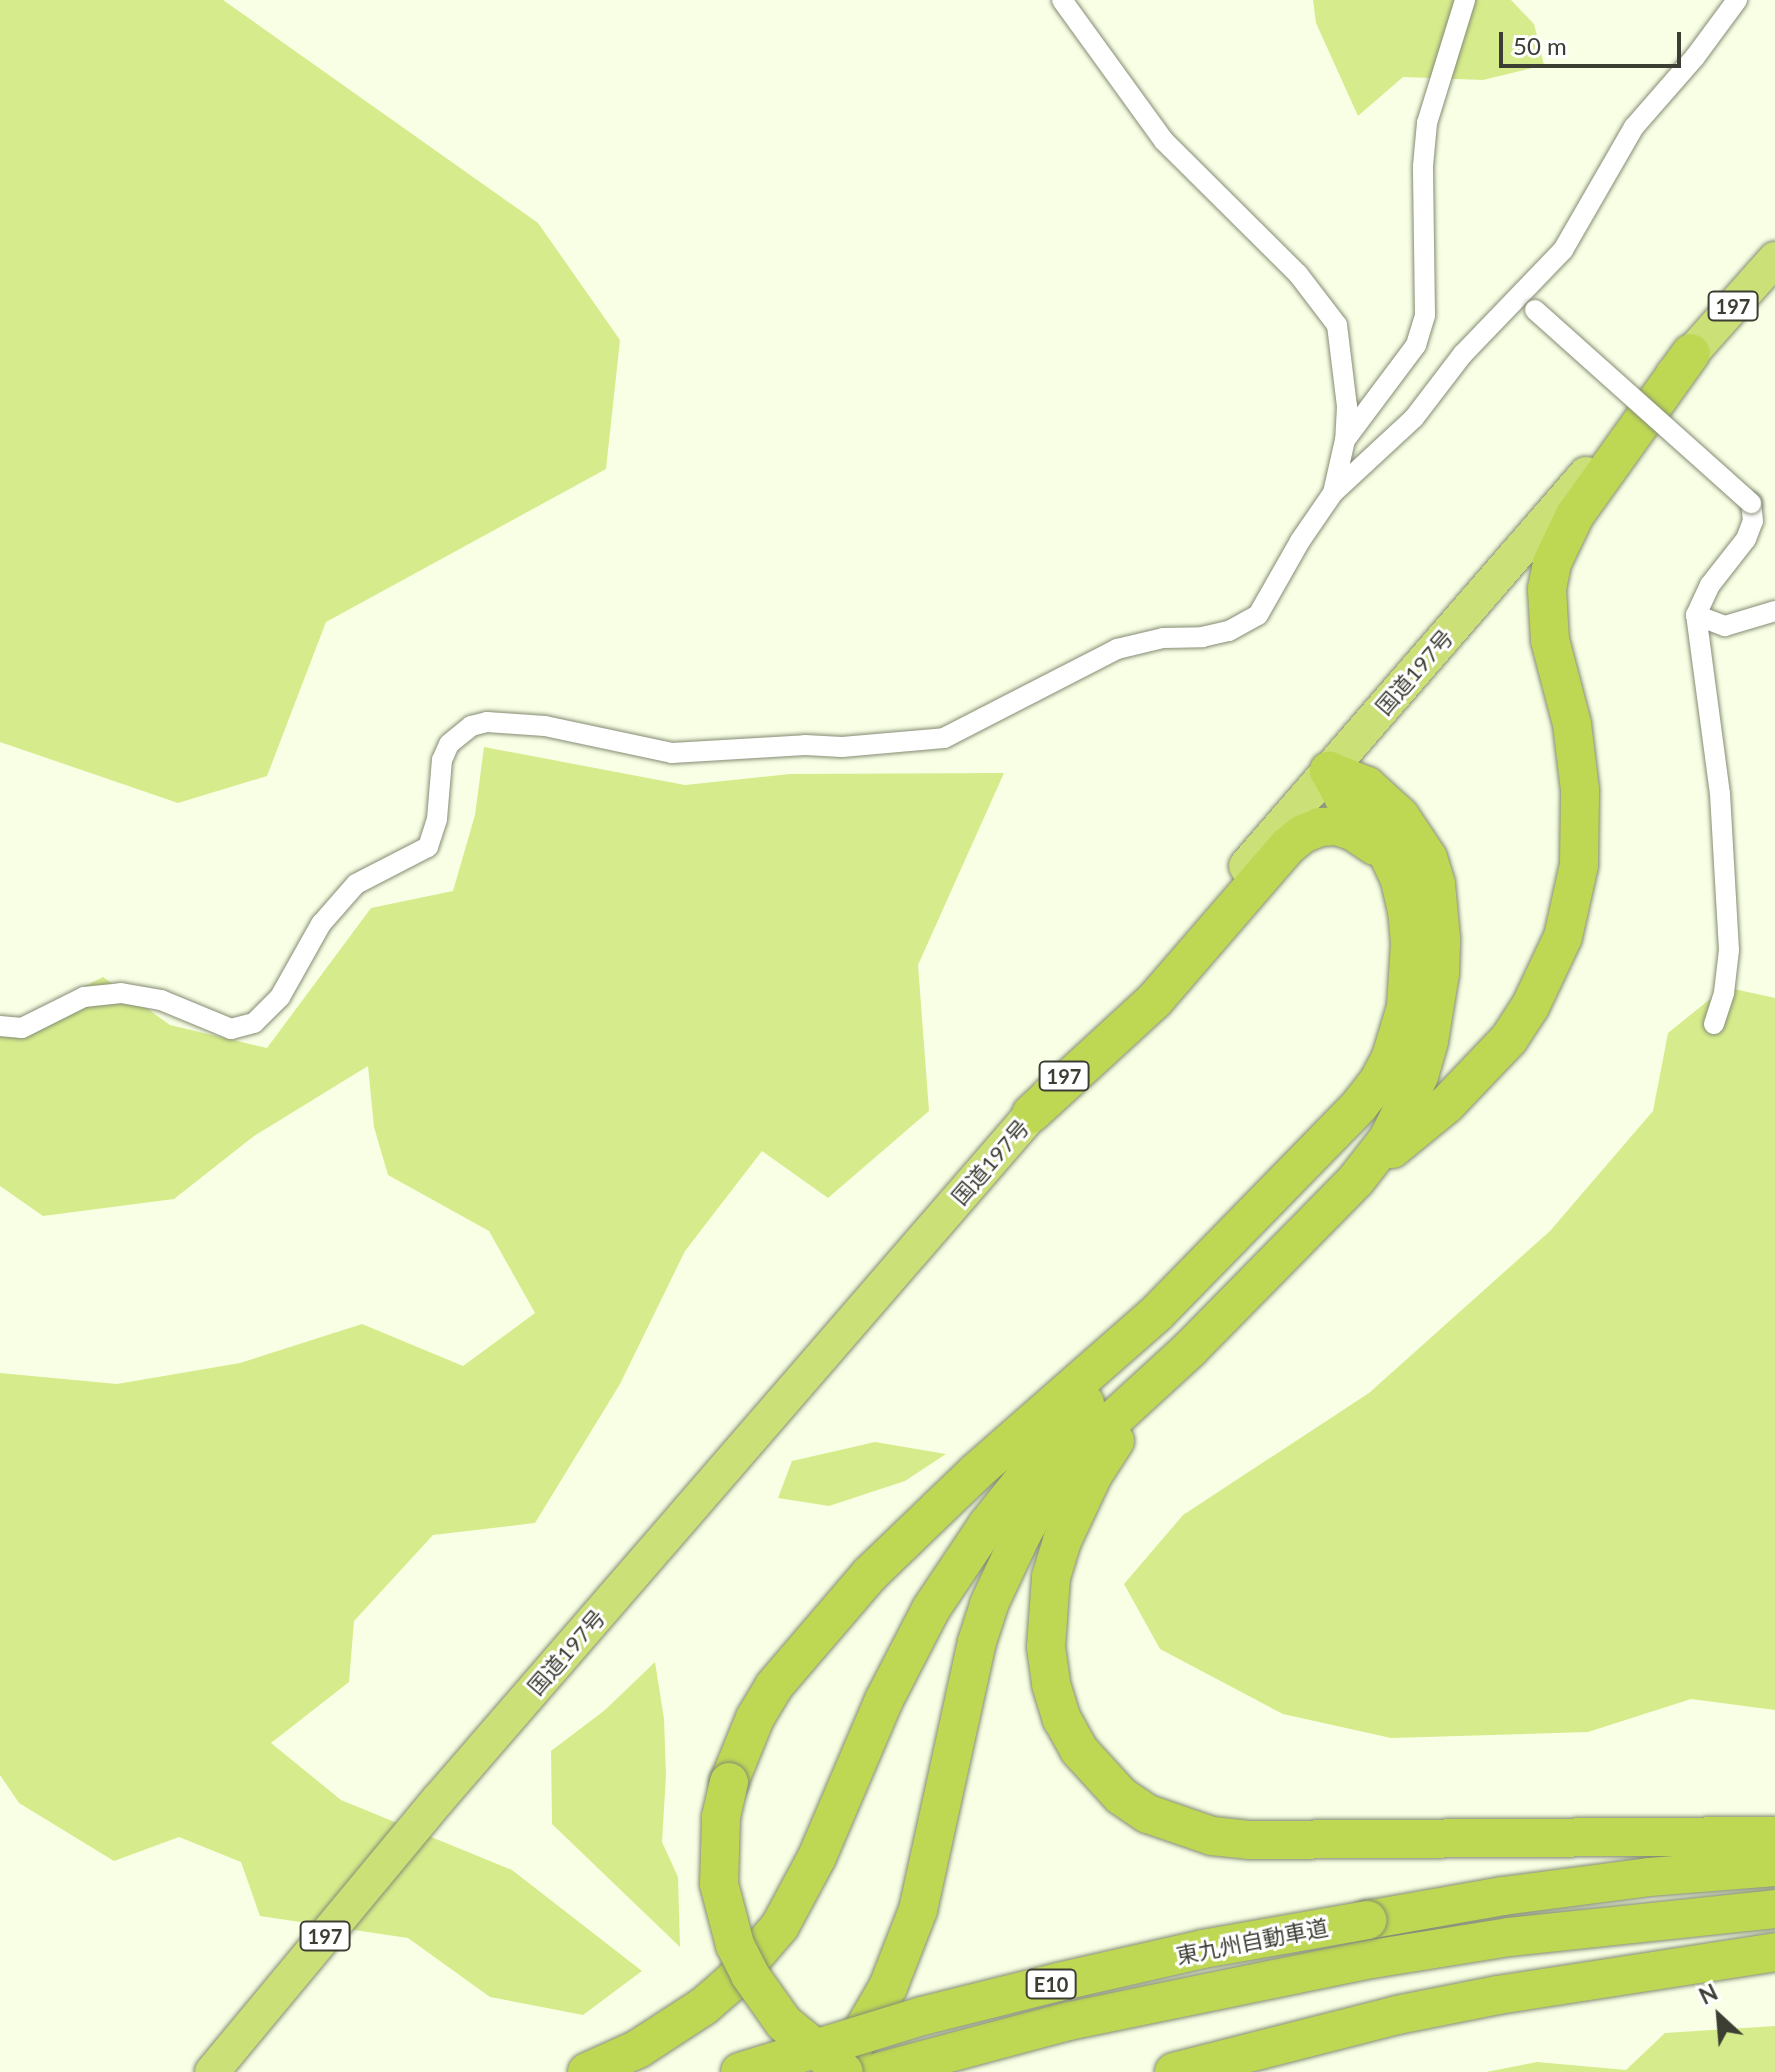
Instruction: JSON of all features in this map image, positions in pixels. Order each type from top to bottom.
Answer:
[{"type":"highway","name":"国道197号","points":[[212,2072],[438,1800],[1775,259]]},
{"type":"highway","points":[[837,2072],[871,2019],[905,1948],[930,1865],[977,1642],[989,1604],[1022,1534],[1068,1467],[1190,1349],[1356,1180],[1483,1069],[1530,1007],[1559,949],[1573,903],[1579,865],[1580,790],[1572,724],[1550,640],[1547,589],[1552,563],[1575,515],[1691,353]]},
{"type":"highway","points":[[1329,771],[1367,786],[1400,816],[1428,858],[1440,909],[1437,996],[1419,1076],[1388,1139],[1356,1180]]},
{"type":"highway","points":[[844,2072],[784,2023],[750,1975],[735,1945],[719,1884],[721,1818],[729,1782],[755,1718],[774,1686],[870,1574],[966,1482],[1157,1313],[1359,1106],[1379,1080],[1391,1057],[1406,1007],[1410,943],[1400,880],[1388,854],[1348,806],[1329,771]]},
{"type":"highway","points":[[1031,1114],[1154,1001],[1288,846],[1303,834],[1329,827],[1354,832],[1371,842],[1400,880]]},
{"type":"highway","points":[[587,2072],[638,2049],[704,2006],[758,1954],[798,1897],[884,1700],[931,1609],[1004,1504],[1157,1313]]},
{"type":"highway","points":[[1190,1349],[1117,1439],[1094,1473],[1062,1541],[1051,1577],[1046,1647],[1051,1684],[1062,1719],[1079,1750],[1121,1796],[1177,1827],[1249,1840],[1775,1836]]},
{"type":"highway","name":"東九州自動車道","points":[[740,2072],[922,2016],[1203,1949],[1503,1896],[1649,1877],[1775,1867]]},
{"type":"highway","name":"東九州自動車道","points":[[878,2072],[1084,2018],[1372,1959],[1509,1937],[1775,1909]]},
{"type":"highway","points":[[1174,2072],[1397,2015],[1600,1977],[1775,1952]]},
{"type":"street","points":[[1062,0],[1164,141],[1298,274],[1337,325],[1344,366],[1345,440],[1333,493]]},
{"type":"street","points":[[1345,440],[1416,345],[1425,315],[1423,166],[1427,123],[1465,0]]},
{"type":"street","points":[[0,1026],[22,1028],[84,997],[121,993],[161,1000],[231,1029],[254,1023],[280,997],[321,924],[356,884],[428,847],[437,819],[442,760],[449,744],[471,726],[487,722],[545,726],[672,753],[805,745],[842,747],[944,738],[1117,649],[1163,638],[1202,637],[1229,631],[1258,615],[1300,541],[1333,493],[1414,418],[1463,354],[1563,250],[1634,127],[1695,57],[1737,0]]},
{"type":"street","points":[[1518,296],[1751,503],[1753,521],[1746,539],[1710,585],[1696,615],[1720,794],[1729,950],[1724,993],[1714,1024]]},
{"type":"street","points":[[1696,615],[1725,626],[1775,611]]},
{"type":"green space","points":[[0,0],[223,0],[538,223],[620,340],[606,469],[326,622],[267,776],[178,803],[0,742]]},
{"type":"green space","points":[[1313,0],[1511,0],[1534,24],[1544,65],[1483,80],[1403,77],[1358,116],[1316,23]]},
{"type":"green space","points":[[484,747],[685,785],[790,774],[1004,773],[918,965],[929,1111],[828,1198],[762,1151],[685,1251],[620,1384],[535,1523],[433,1535],[354,1621],[349,1682],[271,1743],[341,1800],[512,1870],[642,1971],[583,2015],[490,1997],[408,1938],[260,1916],[241,1862],[179,1837],[114,1861],[19,1803],[0,1775],[0,1373],[117,1384],[240,1363],[362,1324],[463,1366],[535,1313],[489,1231],[388,1175],[374,1127],[368,1066],[254,1136],[174,1199],[43,1216],[0,1186],[0,1028],[103,977],[170,1025],[267,1048],[371,908],[453,891],[475,815]]},
{"type":"green space","points":[[1725,987],[1775,998],[1775,1710],[1691,1699],[1588,1732],[1391,1738],[1283,1714],[1160,1649],[1124,1584],[1183,1515],[1369,1393],[1550,1231],[1653,1111],[1668,1033]]},
{"type":"green space","points":[[875,1442],[946,1454],[905,1481],[829,1506],[778,1498],[792,1461]]},
{"type":"green space","points":[[655,1662],[664,1719],[666,1775],[662,1842],[678,1877],[680,1947],[552,1824],[551,1751],[605,1710]]},
{"type":"green space","points":[[1775,2026],[1775,2072],[1486,2072],[1537,2062],[1626,2070],[1665,2033]]}]
